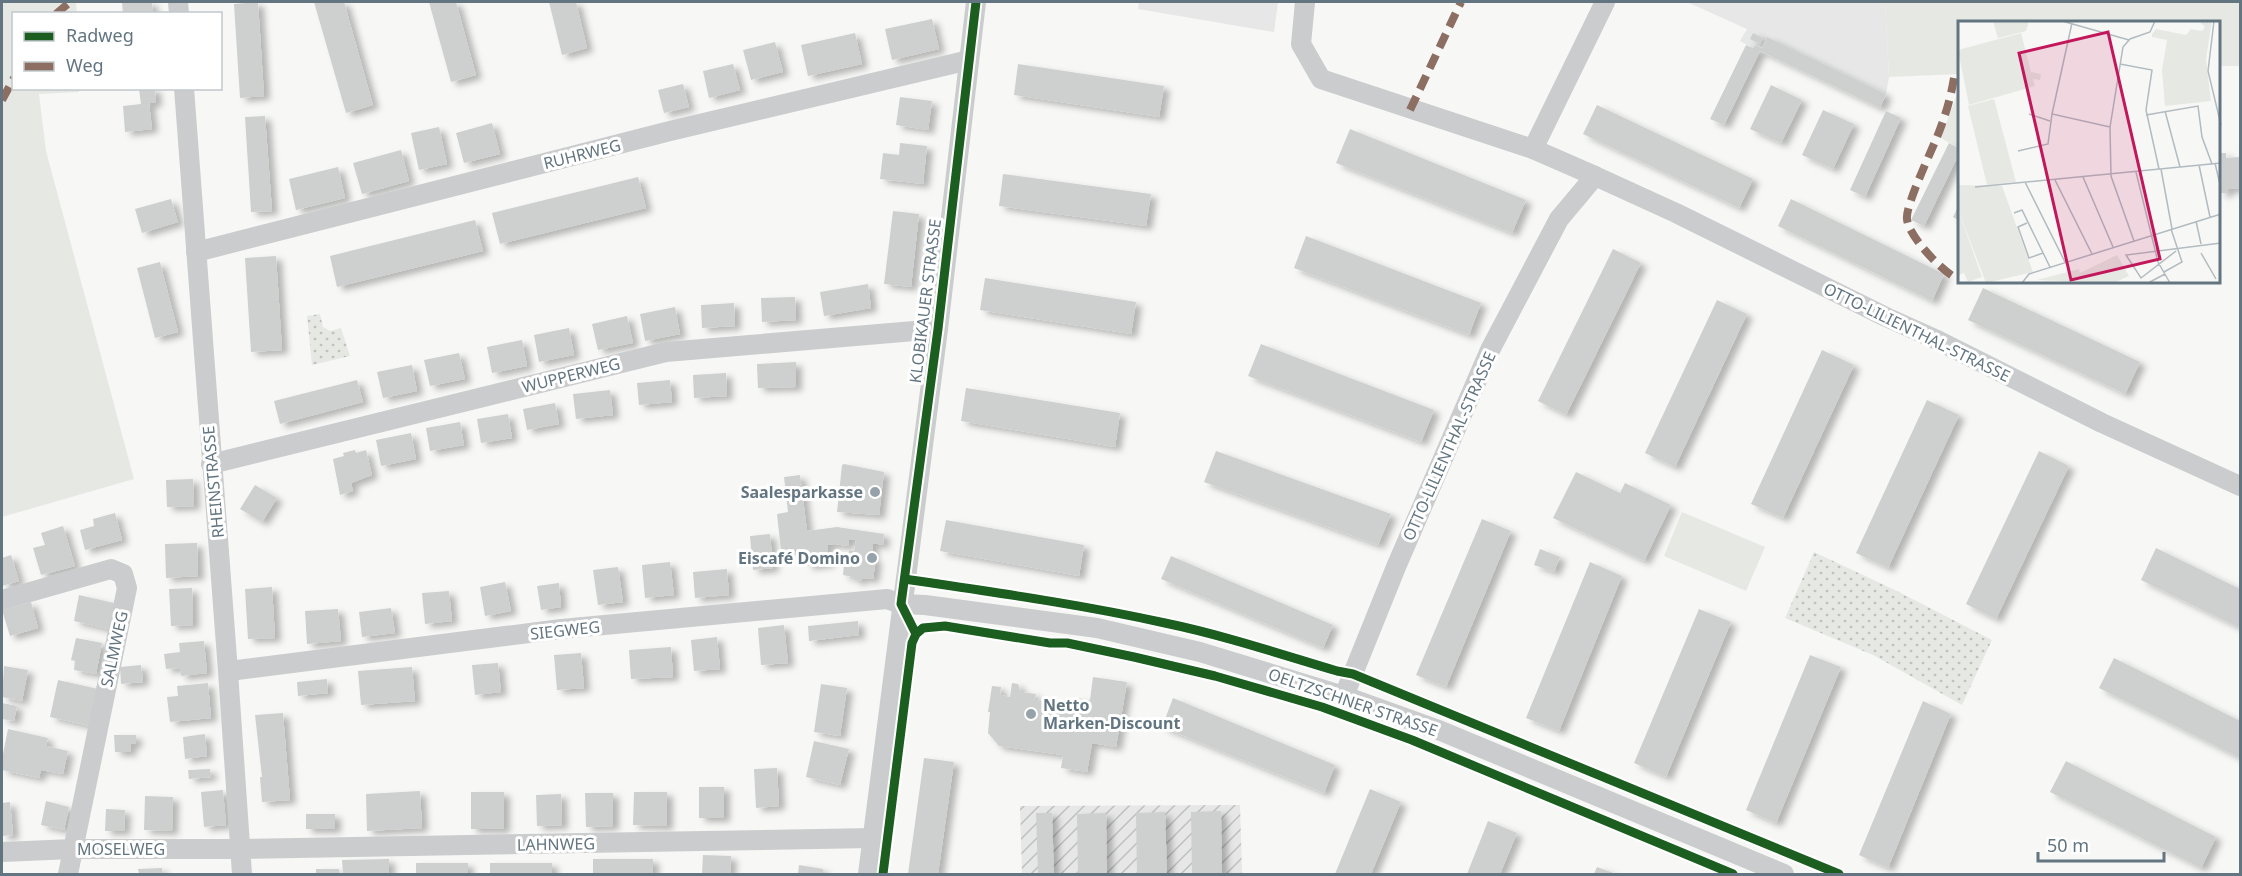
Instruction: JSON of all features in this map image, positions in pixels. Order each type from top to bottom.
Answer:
[{"type":"street","name":"KLOBIKAUER STRASSE","points":[[868,874],[938,329],[976,2]]},
{"type":"street","name":"OTTO-LILIENTHAL-STRASSE","points":[[1305,2],[1300,44],[1321,79],[1533,149],[1595,176],[1676,213],[2102,423],[2241,486]]},
{"type":"street","points":[[1533,149],[1605,2]]},
{"type":"street","name":"RUHRWEG","points":[[196,252],[670,131],[969,60]]},
{"type":"street","name":"RHEINSTRASSE","points":[[184,90],[211,464],[229,671],[242,874]]},
{"type":"street","name":"OTTO-LILIENTHAL-STRASSE","points":[[1344,696],[1396,567],[1490,350],[1559,219],[1595,176]]},
{"type":"street","name":"WUPPERWEG","points":[[211,464],[666,352],[938,329]]},
{"type":"street","name":"SALMWEG","points":[[2,600],[111,569],[123,574],[127,588],[73,849]]},
{"type":"street","name":"SIEGWEG","points":[[229,671],[561,629],[887,600],[901,604]]},
{"type":"street","name":"OELTZSCHNER STRASSE","points":[[901,604],[1097,628],[1200,652],[1344,696],[1441,731],[1784,874]]},
{"type":"street","name":"LAHNWEG","points":[[241,849],[872,838]]},
{"type":"street","points":[[68,874],[73,849]]},
{"type":"street","name":"MOSELWEG","points":[[2,852],[73,849],[241,849]]},
{"type":"shaded area","points":[[2,2],[76,2],[77,12],[12,12],[12,90],[79,90],[79,92],[39,94],[46,151],[134,479],[2,517]]},
{"type":"shaded area","points":[[1139,2],[1278,2],[1274,32],[1138,9]]},
{"type":"shaded area","points":[[1687,2],[1885,2],[1889,77],[1886,94],[1767,38],[1762,48],[1755,45],[1753,48],[1740,41],[1747,29]]},
{"type":"shaded area","points":[[1885,2],[2240,2],[2240,66],[2221,66],[2221,21],[1958,21],[1958,74],[1889,77]]},
{"type":"shaded area","points":[[1958,91],[1958,148],[1941,138]]},
{"type":"shaded area","points":[[320,314],[323,327],[330,331],[341,328],[350,356],[312,365],[307,316]]},
{"type":"shaded area","points":[[1682,512],[1765,547],[1746,591],[1664,556]]},
{"type":"shaded area","points":[[1814,552],[1897,591],[1992,640],[1962,705],[1873,655],[1785,618]]},
{"type":"shaded area","points":[[1240,805],[1242,874],[1022,874],[1020,806]]},
{"type":"building","points":[[122,2],[152,2],[153,12],[123,12]]},
{"type":"building","points":[[258,2],[264,96],[240,98],[234,4]]},
{"type":"building","points":[[314,2],[344,2],[373,105],[346,113]]},
{"type":"building","points":[[429,2],[456,2],[476,75],[451,82]]},
{"type":"building","points":[[549,2],[576,2],[587,48],[562,55]]},
{"type":"building","points":[[932,19],[939,49],[892,60],[885,29]]},
{"type":"building","points":[[855,33],[862,64],[808,76],[801,45]]},
{"type":"building","points":[[1753,33],[1763,38],[1760,44],[1750,39]]},
{"type":"building","points":[[1767,37],[1886,94],[1880,108],[1760,51],[1724,125],[1710,119],[1746,45],[1762,48]]},
{"type":"building","points":[[775,42],[783,72],[751,80],[743,50]]},
{"type":"building","points":[[733,64],[740,90],[709,98],[703,71]]},
{"type":"building","points":[[1018,64],[1164,86],[1159,117],[1014,95]]},
{"type":"building","points":[[683,84],[689,107],[664,113],[658,90]]},
{"type":"building","points":[[1771,85],[1802,100],[1781,143],[1750,129]]},
{"type":"building","points":[[139,90],[155,90],[156,103],[149,103],[152,129],[125,132],[123,106],[141,104]]},
{"type":"building","points":[[900,97],[932,101],[928,130],[896,125]]},
{"type":"building","points":[[1597,105],[1753,179],[1739,208],[1583,134]]},
{"type":"building","points":[[1823,110],[1854,124],[1833,169],[1802,155]]},
{"type":"building","points":[[1886,111],[1901,118],[1865,197],[1850,190]]},
{"type":"building","points":[[265,116],[272,211],[251,212],[245,117]]},
{"type":"building","points":[[492,123],[500,154],[464,163],[456,133]]},
{"type":"building","points":[[439,127],[447,164],[419,170],[411,133]]},
{"type":"building","points":[[1350,129],[1526,200],[1512,233],[1336,163]]},
{"type":"building","points":[[900,143],[927,146],[923,184],[880,179],[883,153],[899,155]]},
{"type":"building","points":[[1949,143],[1958,148],[1958,161],[1956,160],[1924,226],[1911,220]]},
{"type":"building","points":[[401,150],[409,181],[362,194],[353,163]]},
{"type":"building","points":[[2221,153],[2226,153],[2226,158],[2240,157],[2240,188],[2227,189],[2227,193],[2221,193]]},
{"type":"building","points":[[338,167],[345,198],[296,210],[289,179]]},
{"type":"building","points":[[1003,174],[1151,194],[1146,226],[999,206]]},
{"type":"building","points":[[638,177],[646,208],[500,244],[492,213]]},
{"type":"building","points":[[171,199],[178,222],[142,233],[135,209]]},
{"type":"building","points":[[1791,199],[1944,274],[1932,301],[1778,226]]},
{"type":"building","points":[[1958,207],[1958,220],[1953,217]]},
{"type":"building","points":[[893,211],[919,214],[911,287],[884,284]]},
{"type":"building","points":[[475,220],[483,251],[337,287],[330,256]]},
{"type":"building","points":[[1306,236],[1481,303],[1469,335],[1294,268]]},
{"type":"building","points":[[1613,249],[1641,263],[1566,415],[1538,401]]},
{"type":"building","points":[[276,256],[282,350],[251,352],[245,258]]},
{"type":"building","points":[[160,262],[178,332],[155,338],[137,268]]},
{"type":"building","points":[[985,278],[1136,302],[1131,334],[980,310]]},
{"type":"building","points":[[868,284],[871,308],[824,316],[820,292]]},
{"type":"building","points":[[1983,288],[2140,362],[2125,394],[1968,320]]},
{"type":"building","points":[[795,297],[796,320],[762,322],[761,298]]},
{"type":"building","points":[[1717,300],[1747,314],[1675,467],[1645,453]]},
{"type":"building","points":[[734,303],[735,326],[702,328],[701,305]]},
{"type":"building","points":[[675,307],[680,334],[645,341],[640,314]]},
{"type":"building","points":[[627,316],[633,343],[598,350],[592,324]]},
{"type":"building","points":[[569,328],[574,355],[539,362],[534,335]]},
{"type":"building","points":[[522,340],[527,366],[492,373],[487,347]]},
{"type":"building","points":[[1261,344],[1434,410],[1421,442],[1248,376]]},
{"type":"building","points":[[1822,350],[1854,365],[1783,518],[1751,504]]},
{"type":"building","points":[[459,353],[465,379],[430,386],[424,360]]},
{"type":"building","points":[[796,362],[796,387],[758,388],[757,364]]},
{"type":"building","points":[[412,365],[417,391],[383,398],[377,372]]},
{"type":"building","points":[[726,373],[727,396],[694,398],[693,375]]},
{"type":"building","points":[[357,380],[363,402],[280,424],[274,401]]},
{"type":"building","points":[[670,380],[672,402],[639,405],[637,383]]},
{"type":"building","points":[[966,388],[1120,413],[1115,447],[961,421]]},
{"type":"building","points":[[610,390],[613,415],[576,419],[573,394]]},
{"type":"building","points":[[1927,400],[1959,415],[1888,568],[1856,553]]},
{"type":"building","points":[[555,403],[559,424],[527,430],[523,409]]},
{"type":"building","points":[[508,414],[512,438],[481,443],[477,419]]},
{"type":"building","points":[[460,422],[464,445],[430,451],[426,428]]},
{"type":"building","points":[[411,433],[416,459],[381,466],[376,440]]},
{"type":"building","points":[[355,450],[356,453],[366,450],[372,475],[351,483],[353,491],[340,495],[333,459]]},
{"type":"building","points":[[1216,451],[1391,514],[1378,545],[1204,482]]},
{"type":"building","points":[[2039,451],[2069,466],[1996,619],[1966,604]]},
{"type":"building","points":[[842,465],[884,472],[879,515],[837,512]]},
{"type":"building","points":[[1576,472],[1620,493],[1625,483],[1671,505],[1644,561],[1553,518]]},
{"type":"building","points":[[800,475],[807,531],[837,527],[884,534],[883,545],[873,543],[872,558],[876,559],[873,579],[862,578],[860,581],[843,575],[844,564],[851,565],[852,560],[848,559],[849,550],[854,551],[856,540],[849,539],[848,546],[827,545],[829,563],[807,566],[805,549],[781,551],[777,514],[788,512],[784,477]]},
{"type":"building","points":[[193,479],[194,506],[167,507],[166,480]]},
{"type":"building","points":[[255,485],[277,498],[262,522],[240,509]]},
{"type":"building","points":[[115,513],[122,540],[85,550],[80,530],[94,526],[93,519]]},
{"type":"building","points":[[1482,519],[1511,531],[1446,687],[1416,675]]},
{"type":"building","points":[[946,520],[1084,545],[1079,576],[940,551]]},
{"type":"building","points":[[63,526],[75,566],[41,575],[33,548],[45,545],[41,533]]},
{"type":"building","points":[[770,534],[773,568],[753,570],[750,536]]},
{"type":"building","points":[[197,543],[198,576],[166,578],[165,544]]},
{"type":"building","points":[[2156,548],[2240,589],[2240,628],[2141,580]]},
{"type":"building","points":[[1540,549],[1560,557],[1554,572],[1534,565]]},
{"type":"building","points":[[11,555],[19,581],[2,586],[2,558]]},
{"type":"building","points":[[1171,556],[1333,625],[1323,648],[1161,579]]},
{"type":"building","points":[[670,562],[674,595],[645,598],[642,565]]},
{"type":"building","points":[[1590,562],[1622,576],[1559,731],[1526,718]]},
{"type":"building","points":[[618,567],[623,602],[598,605],[593,570]]},
{"type":"building","points":[[727,569],[729,595],[695,598],[693,572]]},
{"type":"building","points":[[505,582],[511,611],[485,616],[480,587]]},
{"type":"building","points":[[559,583],[561,607],[541,610],[537,586]]},
{"type":"building","points":[[272,587],[275,638],[248,639],[245,589]]},
{"type":"building","points":[[192,588],[193,625],[171,626],[169,589]]},
{"type":"building","points":[[449,591],[452,621],[425,624],[422,593]]},
{"type":"building","points":[[79,595],[114,603],[108,629],[74,621]]},
{"type":"building","points":[[31,602],[38,628],[10,636],[2,610]]},
{"type":"building","points":[[391,608],[395,633],[362,637],[359,612]]},
{"type":"building","points":[[338,609],[341,641],[307,644],[305,611]]},
{"type":"building","points":[[1699,609],[1731,622],[1666,777],[1634,763]]},
{"type":"building","points":[[858,621],[859,635],[809,641],[808,626]]},
{"type":"building","points":[[784,625],[788,663],[761,665],[758,628]]},
{"type":"building","points":[[717,637],[720,669],[694,671],[691,640]]},
{"type":"building","points":[[76,638],[102,643],[96,674],[74,670],[75,661],[71,660]]},
{"type":"building","points":[[204,641],[207,673],[181,676],[180,668],[166,669],[164,654],[180,652],[179,643]]},
{"type":"building","points":[[671,647],[673,677],[631,679],[629,650]]},
{"type":"building","points":[[581,653],[584,688],[557,690],[554,655]]},
{"type":"building","points":[[1810,655],[1841,667],[1776,823],[1746,810]]},
{"type":"building","points":[[2114,658],[2240,721],[2240,758],[2099,688]]},
{"type":"building","points":[[498,663],[501,692],[475,695],[472,665]]},
{"type":"building","points":[[141,665],[143,682],[121,684],[120,667]]},
{"type":"building","points":[[4,666],[28,670],[22,701],[2,697]]},
{"type":"building","points":[[412,667],[415,701],[361,705],[358,671]]},
{"type":"building","points":[[1093,677],[1127,682],[1116,747],[1092,743],[1087,772],[1061,768],[1063,755],[999,746],[988,733],[992,686],[1001,687],[1000,695],[1010,697],[1012,683],[1018,684],[1021,692],[1036,694],[1034,700],[1075,704],[1076,698],[1090,700]]},
{"type":"building","points":[[327,679],[328,693],[298,696],[297,682]]},
{"type":"building","points":[[58,680],[98,689],[90,726],[50,717]]},
{"type":"building","points":[[208,683],[211,718],[170,722],[167,697],[178,696],[177,686]]},
{"type":"building","points":[[821,684],[847,688],[840,736],[814,732]]},
{"type":"building","points":[[1173,698],[1335,765],[1324,793],[1162,727]]},
{"type":"building","points":[[1923,701],[1951,714],[1888,868],[1859,855]]},
{"type":"building","points":[[2,703],[17,706],[14,721],[2,719]]},
{"type":"building","points":[[283,713],[290,800],[262,802],[260,777],[262,777],[255,715]]},
{"type":"building","points":[[8,729],[48,738],[46,746],[68,751],[63,774],[41,770],[39,778],[2,770]]},
{"type":"building","points":[[205,734],[207,756],[185,759],[183,737]]},
{"type":"building","points":[[114,735],[136,735],[136,744],[130,744],[131,752],[115,752]]},
{"type":"building","points":[[814,741],[849,749],[840,785],[806,777]]},
{"type":"building","points":[[924,758],[954,762],[938,874],[908,874]]},
{"type":"building","points":[[2066,761],[2216,837],[2201,868],[2050,792]]},
{"type":"building","points":[[777,768],[779,806],[756,808],[754,769]]},
{"type":"building","points":[[210,769],[211,777],[189,779],[188,770]]},
{"type":"building","points":[[699,787],[724,787],[724,818],[699,818]]},
{"type":"building","points":[[1370,789],[1401,802],[1371,874],[1335,874]]},
{"type":"building","points":[[223,790],[226,825],[204,827],[201,792]]},
{"type":"building","points":[[420,791],[422,828],[367,831],[366,794]]},
{"type":"building","points":[[471,792],[504,792],[504,829],[471,829]]},
{"type":"building","points":[[634,792],[667,792],[667,826],[633,825]]},
{"type":"building","points":[[585,793],[613,793],[613,826],[586,827]]},
{"type":"building","points":[[561,794],[562,825],[537,826],[536,795]]},
{"type":"building","points":[[145,796],[173,797],[172,831],[144,830]]},
{"type":"building","points":[[46,801],[69,807],[64,830],[41,825]]},
{"type":"building","points":[[10,802],[13,835],[2,836],[2,803]]},
{"type":"building","points":[[106,809],[125,810],[124,831],[105,831]]},
{"type":"building","points":[[1221,811],[1222,874],[1192,874],[1191,812]]},
{"type":"building","points":[[1165,812],[1167,874],[1137,874],[1136,813]]},
{"type":"building","points":[[1036,813],[1052,813],[1054,874],[1038,874]]},
{"type":"building","points":[[1106,813],[1107,874],[1078,874],[1077,814]]},
{"type":"building","points":[[306,814],[335,814],[335,829],[306,829]]},
{"type":"building","points":[[1488,821],[1517,833],[1500,874],[1467,874]]},
{"type":"building","points":[[703,855],[731,856],[730,874],[702,874]]},
{"type":"building","points":[[389,859],[389,874],[343,874],[342,860]]},
{"type":"building","points":[[593,859],[653,859],[653,874],[593,874]]},
{"type":"building","points":[[416,863],[468,863],[468,874],[416,874]]},
{"type":"building","points":[[490,863],[552,863],[552,874],[490,874]]},
{"type":"building","points":[[799,865],[823,869],[823,874],[798,874]]},
{"type":"building","points":[[1597,867],[1616,874],[1594,874]]},
{"type":"building","points":[[162,868],[162,874],[139,874],[138,869]]},
{"type":"building","points":[[316,869],[339,869],[339,874],[316,874]]},
{"type":"marked path","points":[[58,12],[70,2]]},
{"type":"marked path","points":[[1410,110],[1461,2]]},
{"type":"marked path","points":[[1954,78],[1944,118],[1915,190],[1907,219],[1913,235],[1928,254],[1958,279]]},
{"type":"marked path","points":[[2,100],[12,82]]},
{"type":"cycle path","points":[[916,634],[901,604],[938,329],[976,2]]},
{"type":"cycle path","points":[[905,579],[1133,616],[1230,639],[1353,674],[1839,874]]},
{"type":"cycle path","points":[[883,874],[912,643],[916,634],[923,628],[945,626],[1050,643],[1067,643],[1134,657],[1215,676],[1322,707],[1412,740],[1733,874]]},
{"type":"place","name":"Saalesparkasse","points":[[875,492]]},
{"type":"place","name":"Eiscafé Domino","points":[[872,558]]},
{"type":"place","name":"Netto Marken-Discount","points":[[1031,714]]}]
